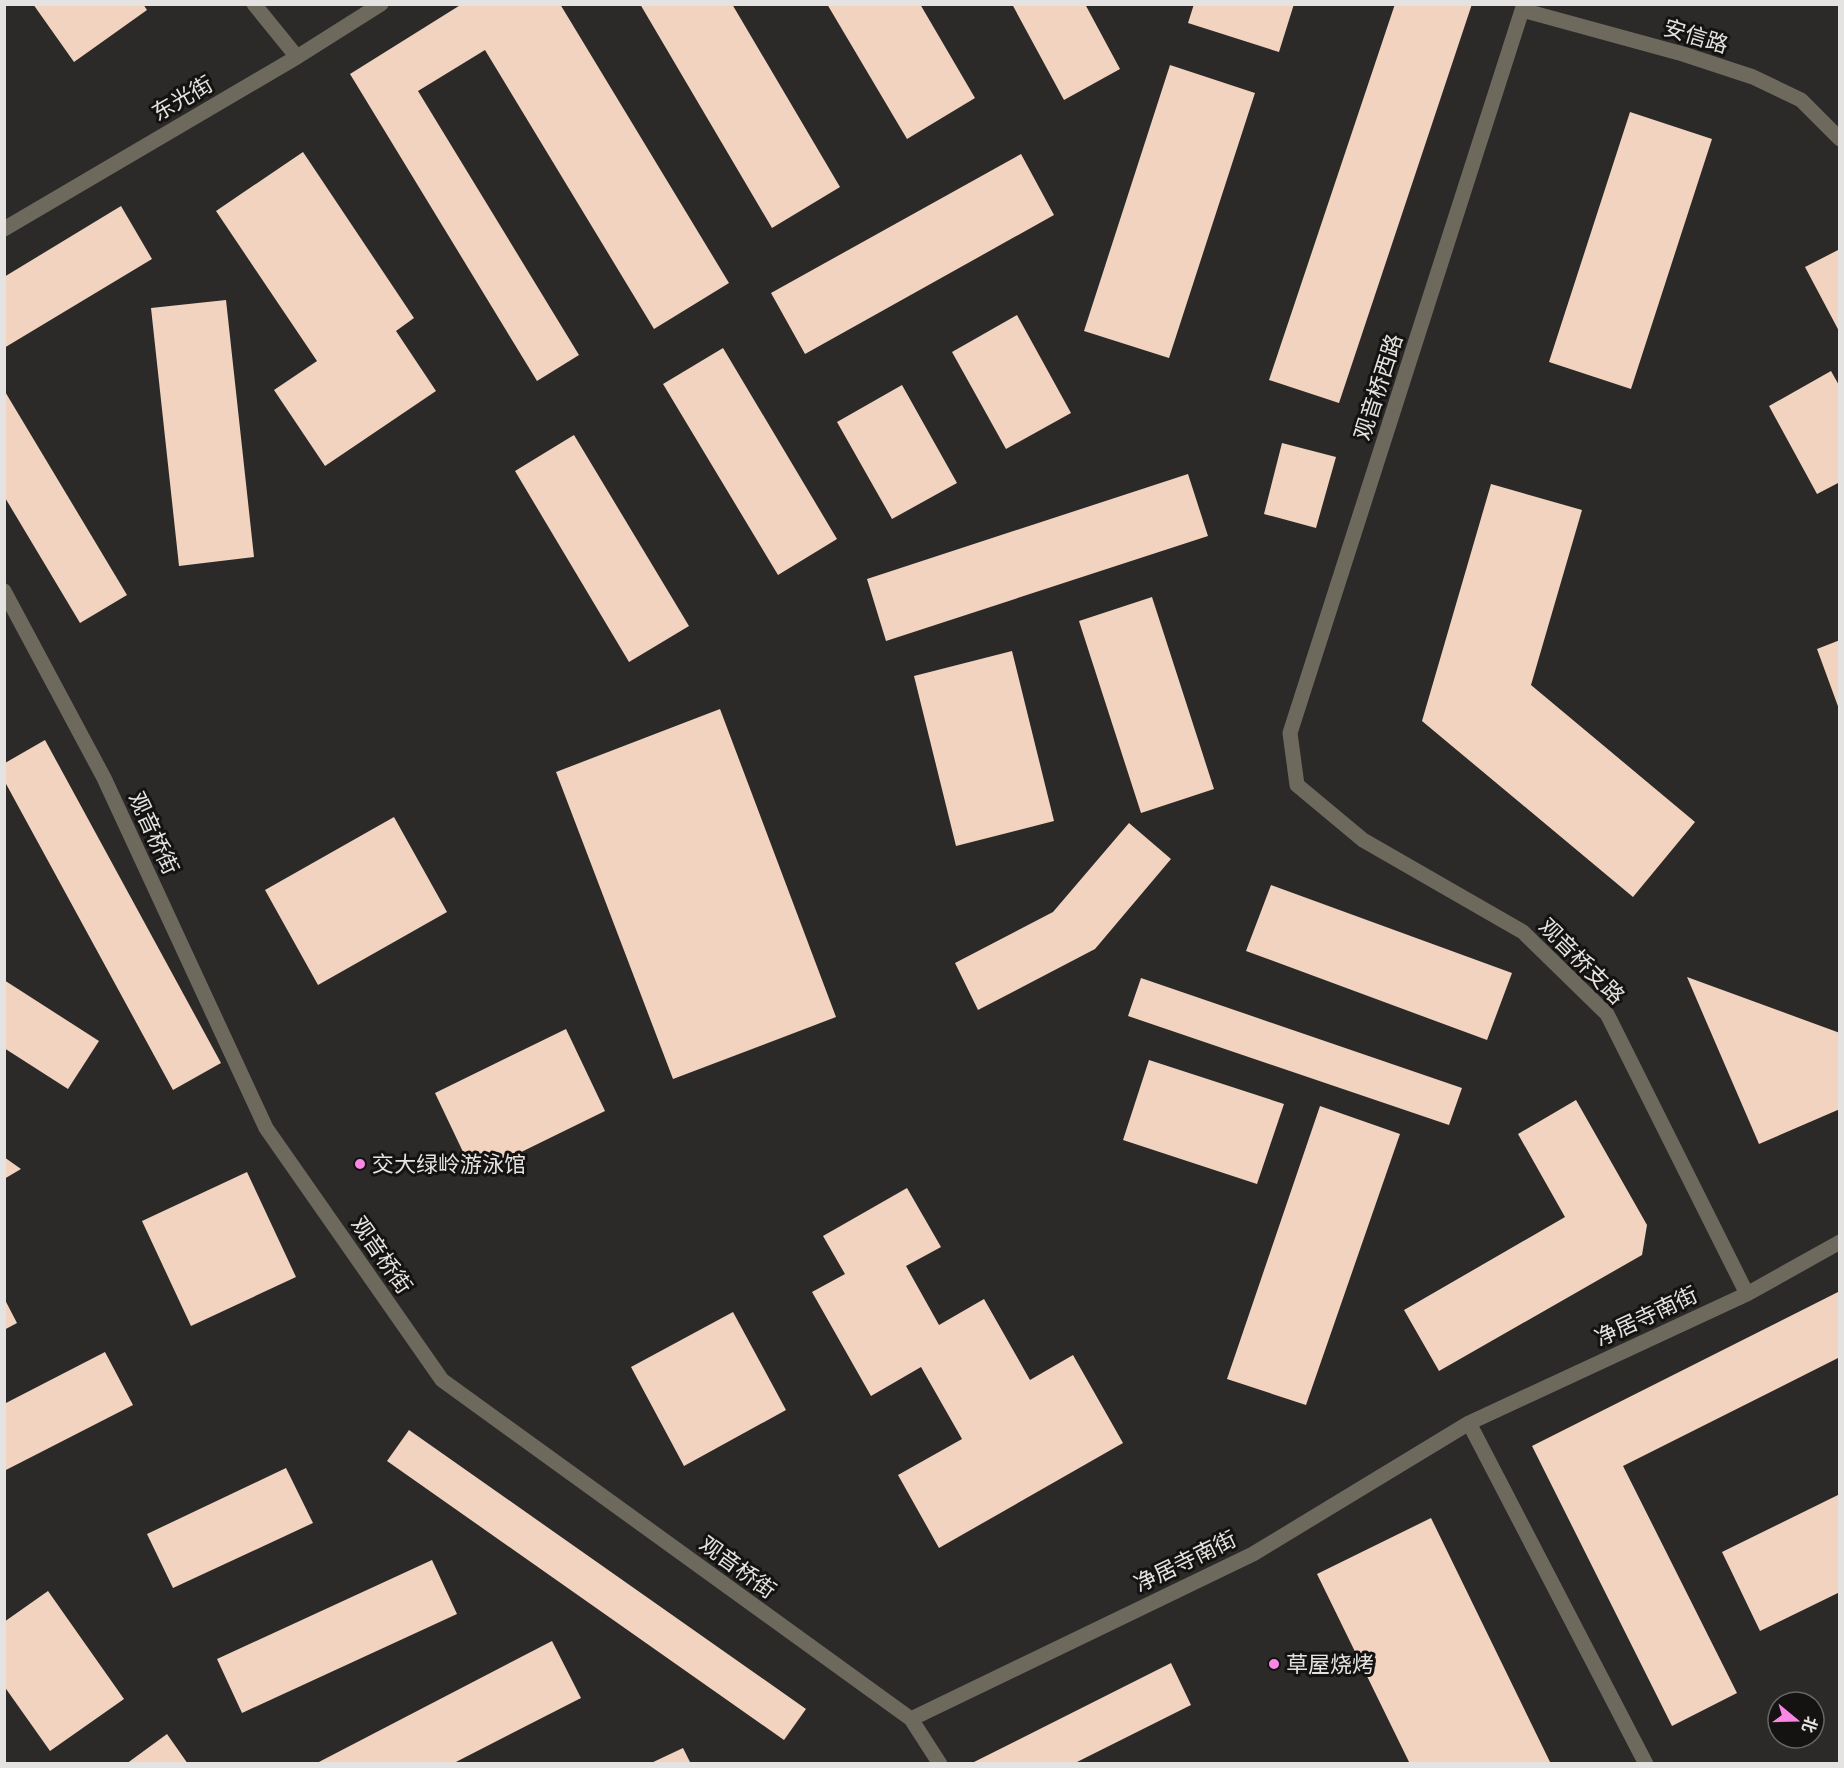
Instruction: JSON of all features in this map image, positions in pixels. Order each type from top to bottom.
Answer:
[{"type":"street","points":[[254,4],[297,57]]},
{"type":"street","name":"东光街","points":[[4,229],[297,57],[381,4]]},
{"type":"street","name":"安信路","points":[[1523,7],[1753,77],[1801,100],[1839,139]]},
{"type":"street","name":"观音桥西路","points":[[1297,785],[1290,733],[1523,7]]},
{"type":"street","name":"观音桥街","points":[[4,591],[104,778],[266,1128],[442,1380],[911,1719],[940,1764]]},
{"type":"street","name":"观音桥支路","points":[[1297,785],[1363,840],[1523,932],[1607,1014],[1747,1294]]},
{"type":"street","name":"净居寺南街","points":[[911,1719],[1252,1554],[1469,1423],[1747,1294],[1839,1242]]},
{"type":"street","points":[[1469,1423],[1646,1764]]},
{"type":"building","points":[[33,4],[143,4],[147,10],[74,62]]},
{"type":"building","points":[[462,4],[560,4],[729,283],[654,329],[485,50],[418,91],[579,355],[537,381],[350,74]]},
{"type":"building","points":[[640,4],[732,4],[840,187],[772,228]]},
{"type":"building","points":[[827,4],[920,4],[975,98],[907,139]]},
{"type":"building","points":[[1012,4],[1085,4],[1120,69],[1064,100]]},
{"type":"building","points":[[1194,4],[1294,4],[1279,52],[1188,23]]},
{"type":"building","points":[[1395,4],[1472,4],[1339,403],[1269,380]]},
{"type":"building","points":[[1170,65],[1255,93],[1169,358],[1084,331]]},
{"type":"building","points":[[1630,112],[1712,139],[1631,389],[1549,362]]},
{"type":"building","points":[[303,152],[414,318],[396,331],[436,391],[325,466],[274,390],[317,361],[216,211]]},
{"type":"building","points":[[1021,154],[1054,215],[805,354],[771,293]]},
{"type":"building","points":[[121,206],[152,259],[4,348],[4,277]]},
{"type":"building","points":[[1840,249],[1840,333],[1805,267]]},
{"type":"building","points":[[226,300],[254,557],[179,566],[151,308]]},
{"type":"building","points":[[1017,315],[1071,413],[1006,449],[952,352]]},
{"type":"building","points":[[723,348],[837,539],[778,575],[663,384]]},
{"type":"building","points":[[1831,371],[1840,387],[1840,482],[1817,494],[1769,406]]},
{"type":"building","points":[[902,385],[957,483],[892,519],[837,422]]},
{"type":"building","points":[[4,390],[127,595],[80,623],[4,496]]},
{"type":"building","points":[[574,435],[689,626],[629,662],[515,471]]},
{"type":"building","points":[[1282,443],[1336,457],[1316,528],[1264,514]]},
{"type":"building","points":[[1188,474],[1208,536],[886,641],[867,579]]},
{"type":"building","points":[[1491,484],[1582,510],[1531,685],[1695,822],[1633,897],[1422,721]]},
{"type":"building","points":[[1152,597],[1214,789],[1141,813],[1079,621]]},
{"type":"building","points":[[1840,640],[1840,709],[1839,709],[1817,649]]},
{"type":"building","points":[[1012,651],[1054,821],[956,846],[914,676]]},
{"type":"building","points":[[720,709],[836,1017],[673,1079],[556,772]]},
{"type":"building","points":[[45,740],[221,1063],[173,1090],[5,782],[5,763]]},
{"type":"building","points":[[394,817],[447,912],[318,985],[265,890]]},
{"type":"building","points":[[1129,823],[1171,859],[1095,949],[978,1010],[955,963],[1053,912]]},
{"type":"building","points":[[1271,885],[1512,973],[1487,1040],[1246,951]]},
{"type":"building","points":[[1687,977],[1840,1033],[1840,1109],[1759,1144]]},
{"type":"building","points":[[1141,978],[1462,1088],[1449,1125],[1128,1016]]},
{"type":"building","points":[[4,980],[99,1041],[68,1089],[4,1048]]},
{"type":"building","points":[[566,1029],[605,1111],[474,1175],[435,1093]]},
{"type":"building","points":[[1149,1060],[1284,1104],[1257,1184],[1123,1140]]},
{"type":"building","points":[[1576,1100],[1647,1225],[1642,1255],[1439,1371],[1404,1310],[1565,1217],[1518,1134]]},
{"type":"building","points":[[1320,1106],[1400,1134],[1306,1405],[1227,1379]]},
{"type":"building","points":[[4,1157],[21,1169],[4,1179]]},
{"type":"building","points":[[247,1172],[296,1277],[191,1326],[142,1221]]},
{"type":"building","points":[[907,1188],[941,1247],[906,1266],[939,1325],[984,1299],[1030,1380],[1073,1355],[1123,1443],[939,1548],[898,1475],[962,1439],[921,1367],[871,1396],[812,1292],[845,1274],[823,1236]]},
{"type":"building","points":[[1840,1291],[1840,1357],[1623,1466],[1737,1693],[1672,1726],[1532,1446]]},
{"type":"building","points":[[4,1298],[17,1323],[4,1330]]},
{"type":"building","points":[[733,1312],[786,1410],[684,1466],[631,1367]]},
{"type":"building","points":[[105,1352],[133,1405],[4,1471],[4,1404]]},
{"type":"building","points":[[409,1430],[806,1709],[784,1740],[387,1461]]},
{"type":"building","points":[[286,1468],[313,1523],[173,1588],[147,1534]]},
{"type":"building","points":[[1840,1494],[1840,1592],[1760,1631],[1722,1552]]},
{"type":"building","points":[[1431,1518],[1551,1764],[1410,1764],[1317,1574]]},
{"type":"building","points":[[432,1560],[457,1614],[242,1713],[217,1659]]},
{"type":"building","points":[[48,1591],[124,1699],[50,1751],[4,1686],[4,1622]]},
{"type":"building","points":[[552,1641],[581,1698],[452,1764],[315,1764]]},
{"type":"building","points":[[1171,1663],[1191,1705],[1073,1764],[970,1764]]},
{"type":"building","points":[[167,1734],[188,1764],[126,1764]]},
{"type":"building","points":[[683,1748],[691,1764],[649,1764]]},
{"type":"place","name":"交大绿岭游泳馆","points":[[360,1164]]},
{"type":"place","name":"草屋烧烤","points":[[1274,1664]]}]
